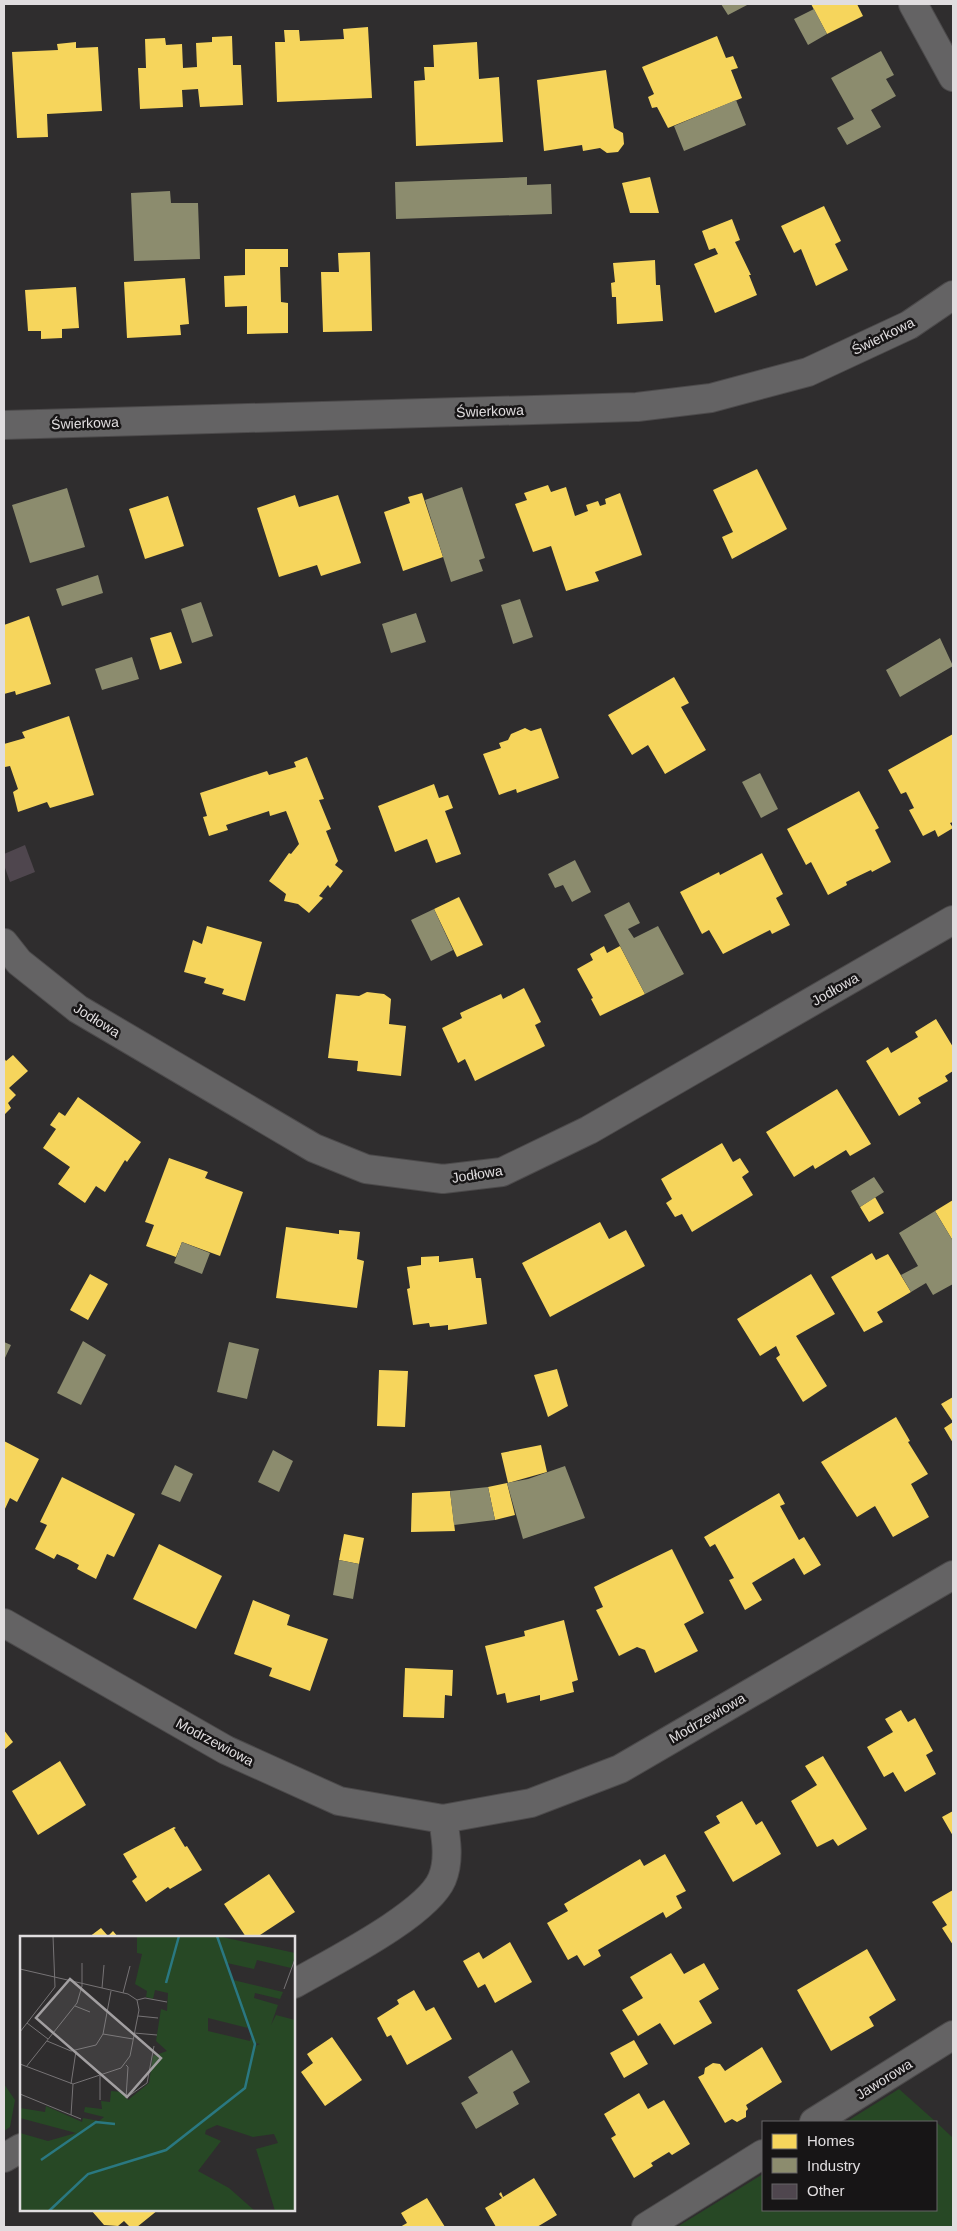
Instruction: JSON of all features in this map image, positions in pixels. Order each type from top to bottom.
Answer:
[{"type":"street","points":[[913,4],[953,77]]},
{"type":"street","name":"Świerkowa","points":[[4,425],[638,407],[711,398],[808,372],[910,325],[953,296]]},
{"type":"street","name":"Jodłowa","points":[[4,943],[19,962],[78,1009],[314,1148],[366,1169],[443,1179],[502,1172],[589,1130],[953,920]]},
{"type":"street","name":"Modrzewiowa","points":[[4,1624],[226,1750],[339,1801],[443,1818],[531,1803],[620,1769],[953,1575]]},
{"type":"street","points":[[295,1983],[399,1923],[436,1891],[443,1877],[447,1851],[443,1818]]},
{"type":"street","name":"Jaworowa","points":[[816,2121],[953,2035]]},
{"type":"street","points":[[4,2158],[20,2149]]},
{"type":"street","points":[[646,2227],[762,2155]]},
{"type":"green space","points":[[4,2084],[15,2100],[10,2127],[4,2131]]},
{"type":"green space","points":[[899,2089],[935,2121],[848,2121]]},
{"type":"green space","points":[[937,2123],[953,2138],[953,2227],[677,2227],[762,2175],[762,2211],[937,2211]]},
{"type":"building: Homes","points":[[811,4],[857,4],[863,16],[827,34]]},
{"type":"building: Homes","points":[[368,27],[372,98],[277,102],[275,42],[285,42],[284,30],[299,30],[300,41],[344,39],[343,29]]},
{"type":"building: Homes","points":[[232,36],[233,65],[241,65],[243,105],[200,107],[198,89],[182,90],[183,107],[140,109],[138,68],[146,68],[145,39],[165,38],[166,45],[182,44],[183,68],[197,67],[196,43],[212,42],[212,37]]},
{"type":"building: Homes","points":[[717,36],[726,58],[733,56],[738,68],[731,70],[742,98],[668,128],[657,107],[652,108],[648,97],[654,94],[642,67]]},
{"type":"building: Homes","points":[[76,42],[76,48],[98,47],[102,111],[47,114],[48,137],[17,138],[12,52],[58,50],[57,44]]},
{"type":"building: Homes","points":[[477,42],[479,79],[499,77],[503,142],[416,146],[414,81],[425,80],[424,67],[434,67],[433,45]]},
{"type":"building: Homes","points":[[606,70],[614,128],[623,133],[624,144],[618,152],[607,153],[600,148],[583,151],[582,145],[544,151],[537,80]]},
{"type":"building: Homes","points":[[650,177],[659,213],[630,213],[622,183]]},
{"type":"building: Homes","points":[[824,206],[841,241],[835,244],[848,270],[816,286],[801,249],[794,253],[781,226]]},
{"type":"building: Homes","points":[[732,219],[740,240],[735,242],[751,275],[749,275],[757,295],[715,313],[694,264],[718,254],[715,248],[709,250],[702,231]]},
{"type":"building: Homes","points":[[245,249],[288,249],[288,267],[280,267],[281,302],[288,303],[288,333],[247,334],[247,306],[225,307],[224,276],[245,275]]},
{"type":"building: Homes","points":[[370,252],[372,331],[323,332],[321,272],[339,272],[338,253]]},
{"type":"building: Homes","points":[[655,260],[656,285],[660,285],[663,321],[617,324],[616,297],[612,297],[611,283],[615,282],[613,263]]},
{"type":"building: Homes","points":[[185,278],[189,324],[180,325],[181,335],[127,338],[124,282]]},
{"type":"building: Homes","points":[[76,287],[79,328],[62,329],[62,338],[41,339],[41,331],[28,331],[25,290]]},
{"type":"building: Homes","points":[[757,469],[787,529],[732,559],[722,537],[733,532],[713,490]]},
{"type":"building: Homes","points":[[548,485],[551,492],[566,487],[575,516],[588,511],[586,505],[598,501],[600,506],[606,504],[605,499],[620,493],[642,555],[595,572],[599,581],[566,591],[551,546],[533,552],[515,504],[527,500],[524,493]]},
{"type":"building: Homes","points":[[422,493],[443,557],[403,571],[384,512],[410,503],[408,497]]},
{"type":"building: Homes","points":[[295,495],[299,507],[338,495],[361,563],[321,576],[317,565],[279,577],[257,508]]},
{"type":"building: Homes","points":[[168,496],[184,546],[145,559],[129,509]]},
{"type":"building: Homes","points":[[29,616],[51,684],[16,695],[15,691],[4,694],[4,625]]},
{"type":"building: Homes","points":[[171,632],[182,663],[160,670],[150,638]]},
{"type":"building: Homes","points":[[674,677],[689,703],[681,707],[706,750],[665,774],[648,745],[632,755],[608,715]]},
{"type":"building: Homes","points":[[69,716],[94,795],[50,808],[47,802],[18,812],[13,792],[18,789],[10,766],[5,767],[4,744],[25,738],[22,732]]},
{"type":"building: Homes","points":[[525,728],[531,731],[541,728],[559,778],[517,793],[516,789],[499,795],[483,754],[501,748],[499,743],[508,740],[511,734]]},
{"type":"building: Homes","points":[[953,734],[953,822],[950,823],[953,828],[938,837],[935,830],[923,836],[909,810],[914,808],[906,792],[901,794],[888,770]]},
{"type":"building: Homes","points":[[307,757],[324,799],[319,800],[331,829],[326,831],[338,861],[335,865],[343,871],[330,888],[328,885],[319,896],[323,898],[309,913],[298,904],[284,901],[286,894],[269,881],[289,853],[291,854],[299,844],[286,811],[270,816],[269,811],[226,825],[228,830],[209,836],[203,817],[207,816],[200,793],[267,771],[269,775],[296,767],[294,762]]},
{"type":"building: Homes","points":[[434,784],[439,798],[448,795],[453,808],[445,811],[461,854],[436,863],[427,839],[395,852],[378,806]]},
{"type":"building: Homes","points":[[859,791],[879,828],[875,830],[891,862],[846,882],[847,885],[828,895],[811,862],[806,865],[787,829]]},
{"type":"building: Homes","points":[[762,853],[783,894],[776,898],[790,925],[772,934],[770,930],[723,954],[709,930],[702,934],[680,892],[719,872],[720,875]]},
{"type":"building: Homes","points":[[459,897],[483,945],[457,957],[434,909]]},
{"type":"building: Homes","points":[[207,926],[262,942],[245,1001],[222,994],[224,989],[204,983],[206,978],[184,972],[193,940],[202,944]]},
{"type":"building: Homes","points":[[604,946],[607,953],[620,946],[645,994],[600,1016],[591,999],[593,998],[577,969],[593,960],[590,954]]},
{"type":"building: Homes","points":[[524,988],[541,1022],[535,1025],[545,1046],[475,1081],[465,1059],[458,1063],[442,1028],[462,1018],[460,1013],[501,994],[503,999]]},
{"type":"building: Homes","points":[[367,992],[384,994],[391,999],[389,1024],[406,1026],[401,1076],[357,1071],[358,1061],[328,1058],[336,994],[359,996]]},
{"type":"building: Homes","points":[[936,1019],[953,1047],[953,1071],[945,1076],[948,1081],[918,1098],[921,1103],[899,1116],[866,1061],[888,1047],[891,1053],[918,1037],[915,1032]]},
{"type":"building: Homes","points":[[13,1055],[28,1071],[9,1088],[16,1095],[8,1103],[11,1108],[4,1115],[4,1058],[6,1061]]},
{"type":"building: Homes","points":[[837,1089],[871,1144],[850,1156],[846,1150],[815,1169],[813,1165],[794,1177],[766,1132]]},
{"type":"building: Homes","points":[[78,1097],[141,1142],[127,1162],[125,1160],[105,1192],[96,1186],[85,1203],[58,1184],[70,1167],[43,1148],[56,1129],[50,1125],[59,1112],[65,1116]]},
{"type":"building: Homes","points":[[722,1143],[733,1162],[740,1158],[749,1172],[742,1177],[753,1195],[692,1232],[682,1214],[675,1217],[666,1203],[672,1199],[661,1179]]},
{"type":"building: Homes","points":[[169,1158],[208,1172],[205,1178],[243,1192],[220,1256],[182,1242],[176,1257],[146,1246],[154,1225],[145,1222]]},
{"type":"building: Homes","points":[[875,1197],[884,1213],[869,1222],[860,1207]]},
{"type":"building: Homes","points":[[953,1200],[953,1241],[935,1211]]},
{"type":"building: Homes","points":[[600,1222],[609,1239],[626,1230],[645,1266],[550,1317],[522,1263]]},
{"type":"building: Homes","points":[[286,1227],[339,1234],[339,1230],[360,1232],[357,1259],[364,1261],[357,1308],[276,1298]]},
{"type":"building: Homes","points":[[872,1253],[876,1260],[888,1254],[911,1292],[877,1312],[883,1322],[864,1332],[831,1277]]},
{"type":"building: Homes","points":[[439,1256],[439,1262],[473,1258],[476,1278],[481,1278],[487,1324],[448,1330],[448,1325],[430,1327],[429,1323],[413,1325],[407,1289],[410,1288],[407,1267],[421,1265],[421,1257]]},
{"type":"building: Homes","points":[[90,1274],[108,1284],[88,1320],[70,1310]]},
{"type":"building: Homes","points":[[811,1274],[835,1314],[796,1336],[827,1386],[803,1402],[776,1358],[780,1355],[776,1346],[760,1356],[737,1319]]},
{"type":"building: Homes","points":[[557,1369],[568,1406],[548,1417],[534,1375]]},
{"type":"building: Homes","points":[[379,1370],[408,1371],[405,1427],[377,1426]]},
{"type":"building: Homes","points":[[953,1397],[953,1422],[941,1404]]},
{"type":"building: Homes","points":[[896,1417],[910,1441],[908,1442],[928,1474],[911,1484],[929,1517],[893,1537],[875,1506],[857,1517],[821,1462]]},
{"type":"building: Homes","points":[[953,1422],[953,1443],[944,1428]]},
{"type":"building: Homes","points":[[4,1441],[39,1459],[17,1502],[10,1498],[4,1511]]},
{"type":"building: Homes","points":[[541,1445],[547,1472],[508,1483],[501,1453]]},
{"type":"building: Homes","points":[[62,1477],[135,1514],[114,1557],[107,1554],[96,1579],[77,1569],[79,1565],[68,1559],[57,1554],[54,1559],[35,1549],[47,1525],[40,1522]]},
{"type":"building: Homes","points":[[507,1483],[515,1515],[495,1520],[488,1487]]},
{"type":"building: Homes","points":[[450,1491],[455,1531],[411,1532],[412,1493]]},
{"type":"building: Homes","points":[[779,1493],[785,1504],[780,1506],[799,1540],[804,1537],[821,1565],[804,1575],[794,1558],[752,1583],[762,1600],[745,1610],[729,1580],[734,1578],[715,1544],[710,1547],[704,1537]]},
{"type":"building: Homes","points":[[344,1534],[364,1538],[359,1564],[339,1560]]},
{"type":"building: Homes","points":[[159,1544],[222,1576],[196,1629],[133,1599]]},
{"type":"building: Homes","points":[[672,1549],[704,1613],[684,1624],[698,1651],[655,1673],[645,1650],[637,1647],[619,1656],[596,1610],[603,1607],[594,1587]]},
{"type":"building: Homes","points":[[253,1600],[290,1615],[287,1625],[328,1639],[310,1691],[269,1676],[272,1668],[234,1654]]},
{"type":"building: Homes","points":[[564,1620],[578,1680],[572,1682],[574,1692],[540,1701],[540,1695],[507,1703],[505,1693],[497,1695],[485,1646],[525,1636],[524,1631]]},
{"type":"building: Homes","points":[[405,1668],[453,1670],[452,1696],[445,1695],[444,1718],[403,1717]]},
{"type":"building: Homes","points":[[901,1710],[908,1722],[915,1718],[933,1751],[926,1755],[936,1774],[905,1792],[893,1772],[884,1777],[867,1747],[893,1732],[885,1719]]},
{"type":"building: Homes","points":[[4,1730],[13,1742],[4,1750]]},
{"type":"building: Homes","points":[[823,1756],[867,1829],[838,1846],[833,1839],[817,1847],[791,1801],[817,1785],[805,1766]]},
{"type":"building: Homes","points":[[60,1761],[86,1805],[38,1835],[12,1791]]},
{"type":"building: Homes","points":[[742,1801],[756,1825],[762,1821],[781,1854],[733,1882],[704,1832],[720,1823],[716,1816]]},
{"type":"building: Homes","points":[[953,1811],[953,1836],[942,1817]]},
{"type":"building: Homes","points":[[174,1827],[185,1847],[187,1846],[202,1870],[170,1889],[168,1887],[146,1902],[132,1881],[137,1877],[123,1854]]},
{"type":"building: Homes","points":[[665,1854],[686,1891],[676,1896],[682,1908],[666,1918],[663,1912],[598,1950],[601,1956],[584,1966],[577,1955],[568,1960],[547,1923],[568,1911],[564,1904],[640,1859],[644,1866]]},
{"type":"building: Homes","points":[[269,1874],[295,1912],[259,1936],[245,1936],[224,1904]]},
{"type":"building: Homes","points":[[953,1890],[953,1945],[942,1928],[947,1925],[932,1902]]},
{"type":"building: Homes","points":[[101,1928],[108,1936],[90,1936]]},
{"type":"building: Homes","points":[[113,1931],[117,1936],[108,1936]]},
{"type":"building: Homes","points":[[510,1942],[532,1982],[495,2003],[485,1984],[478,1988],[463,1961],[479,1952],[483,1959]]},
{"type":"building: Homes","points":[[867,1949],[896,2000],[869,2017],[874,2026],[831,2051],[797,1990]]},
{"type":"building: Homes","points":[[671,1953],[684,1974],[704,1963],[719,1989],[699,2001],[712,2023],[674,2045],[660,2023],[638,2036],[622,2010],[643,1998],[630,1977]]},
{"type":"building: Homes","points":[[414,1990],[426,2011],[434,2007],[452,2039],[407,2065],[391,2035],[387,2037],[377,2018],[399,2004],[397,2000]]},
{"type":"building: Homes","points":[[332,2037],[362,2080],[325,2106],[301,2072],[313,2063],[307,2054]]},
{"type":"building: Homes","points":[[634,2040],[648,2064],[624,2078],[610,2053]]},
{"type":"building: Homes","points":[[762,2047],[782,2082],[746,2105],[748,2109],[746,2117],[737,2122],[732,2119],[725,2123],[698,2077],[704,2074],[705,2068],[713,2063],[720,2064],[725,2071]]},
{"type":"building: Homes","points":[[639,2093],[648,2109],[664,2100],[690,2144],[672,2155],[669,2152],[651,2163],[653,2166],[634,2178],[611,2138],[616,2135],[604,2114]]},
{"type":"building: Homes","points":[[534,2178],[557,2215],[537,2227],[496,2227],[485,2208],[502,2198],[499,2194],[501,2192],[503,2197]]},
{"type":"building: Homes","points":[[427,2198],[445,2227],[400,2227],[407,2223],[401,2213]]},
{"type":"building: Homes","points":[[92,2211],[157,2211],[137,2227],[130,2227],[124,2221],[118,2226],[104,2225]]},
{"type":"building: Industry","points":[[721,4],[749,4],[728,15]]},
{"type":"building: Industry","points":[[814,9],[827,34],[808,45],[794,19]]},
{"type":"building: Industry","points":[[881,51],[894,75],[886,79],[896,96],[871,110],[881,127],[847,145],[837,128],[854,119],[831,78]]},
{"type":"building: Industry","points":[[736,100],[746,125],[684,151],[674,126]]},
{"type":"building: Industry","points":[[527,177],[527,185],[551,184],[552,214],[396,219],[395,182]]},
{"type":"building: Industry","points":[[170,191],[171,203],[198,203],[200,259],[134,261],[131,193]]},
{"type":"building: Industry","points":[[462,487],[485,558],[479,560],[483,571],[451,582],[425,500]]},
{"type":"building: Industry","points":[[67,488],[85,547],[30,563],[12,505]]},
{"type":"building: Industry","points":[[98,575],[103,593],[62,606],[56,589]]},
{"type":"building: Industry","points":[[520,599],[533,637],[513,644],[501,605]]},
{"type":"building: Industry","points":[[201,602],[213,636],[192,643],[181,609]]},
{"type":"building: Industry","points":[[416,613],[426,642],[391,653],[382,624]]},
{"type":"building: Industry","points":[[940,638],[953,666],[900,697],[886,670]]},
{"type":"building: Industry","points":[[132,657],[139,679],[102,690],[95,669]]},
{"type":"building: Industry","points":[[760,773],[778,809],[761,818],[742,782]]},
{"type":"building: Industry","points":[[575,860],[591,892],[572,902],[563,885],[555,888],[548,874]]},
{"type":"building: Industry","points":[[629,902],[640,923],[628,929],[634,938],[658,926],[684,974],[645,994],[604,915]]},
{"type":"building: Industry","points":[[434,909],[453,950],[431,961],[411,920]]},
{"type":"building: Industry","points":[[874,1177],[884,1192],[860,1207],[851,1191]]},
{"type":"building: Industry","points":[[935,1211],[953,1241],[953,1284],[933,1295],[926,1283],[911,1292],[901,1275],[918,1266],[899,1233]]},
{"type":"building: Industry","points":[[182,1242],[210,1253],[202,1274],[174,1263]]},
{"type":"building: Industry","points":[[83,1341],[106,1355],[81,1405],[57,1393]]},
{"type":"building: Industry","points":[[4,1342],[11,1345],[4,1360]]},
{"type":"building: Industry","points":[[229,1342],[259,1349],[247,1399],[217,1392]]},
{"type":"building: Industry","points":[[273,1450],[293,1461],[279,1492],[258,1482]]},
{"type":"building: Industry","points":[[175,1465],[193,1474],[180,1502],[161,1494]]},
{"type":"building: Industry","points":[[565,1466],[585,1518],[523,1539],[507,1483],[528,1479]]},
{"type":"building: Industry","points":[[488,1487],[495,1520],[454,1525],[450,1491]]},
{"type":"building: Industry","points":[[339,1560],[359,1564],[353,1599],[333,1595]]},
{"type":"building: Industry","points":[[512,2050],[530,2082],[513,2092],[519,2104],[476,2129],[461,2103],[478,2093],[468,2077]]},
{"type":"building: Other","points":[[25,845],[35,872],[10,882],[4,865],[4,854]]}]
